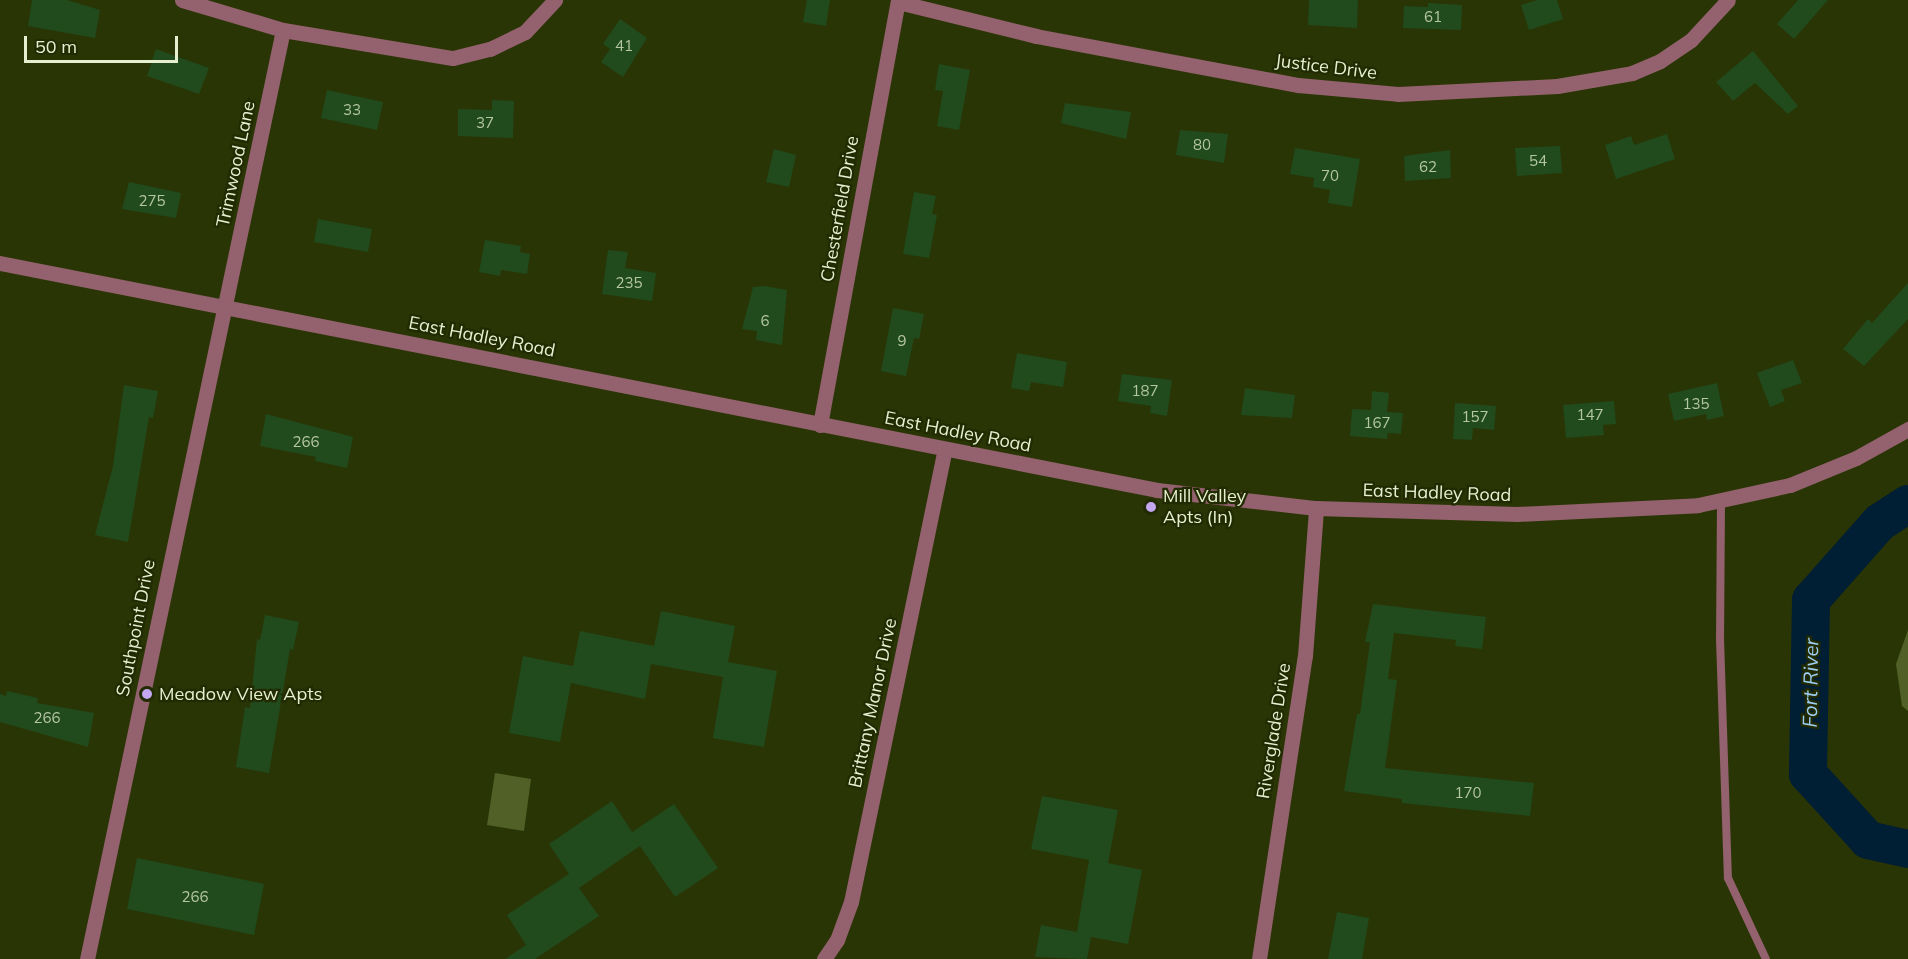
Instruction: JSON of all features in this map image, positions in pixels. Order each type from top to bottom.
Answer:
[{"type":"street","points":[[182,0],[283,30],[453,57],[490,49],[525,32],[555,0]]},
{"type":"street","name":"Justice Drive","points":[[898,1],[1027,34],[1291,84],[1398,94],[1557,86],[1632,73],[1660,61],[1691,40],[1728,0]]},
{"type":"street","name":"Chesterfield Drive","points":[[820,425],[898,1]]},
{"type":"street","name":"Trimwood Lane","points":[[226,306],[283,30]]},
{"type":"street","name":"East Hadley Road","points":[[0,263],[1158,490],[1316,508],[1516,514],[1637,510],[1722,502],[1767,492],[1813,476],[1908,429]]},
{"type":"street","name":"Southpoint Drive","points":[[87,959],[176,527],[226,306]]},
{"type":"street","name":"Brittany Manor Drive","points":[[824,959],[837,940],[851,902],[945,450]]},
{"type":"street","name":"Riverglade Drive","points":[[1259,959],[1302,679],[1316,508]]},
{"type":"lane","points":[[1722,502],[1720,639],[1728,878],[1766,959]]},
{"type":"green space","points":[[1908,630],[1908,711],[1902,706],[1896,664]]},
{"type":"green space","points":[[495,773],[531,779],[524,831],[487,825]]},
{"type":"building","points":[[32,0],[67,0],[100,10],[95,38],[28,26]]},
{"type":"building","points":[[807,0],[830,0],[826,26],[803,22]]},
{"type":"building","points":[[1309,0],[1358,0],[1357,28],[1308,25]]},
{"type":"building","points":[[1537,0],[1557,0],[1563,19],[1529,30],[1521,5]]},
{"type":"building","points":[[1798,0],[1828,0],[1794,39],[1777,24]]},
{"type":"building","points":[[1428,3],[1462,5],[1461,30],[1403,28],[1404,6],[1428,7]]},
{"type":"building","points":[[620,19],[647,38],[623,77],[601,62],[610,49],[603,44]]},
{"type":"building","points":[[156,49],[209,68],[199,94],[147,76]]},
{"type":"building","points":[[1753,51],[1798,106],[1788,114],[1755,83],[1733,101],[1716,82]]},
{"type":"building","points":[[939,64],[970,70],[959,130],[937,126],[943,91],[935,90]]},
{"type":"building","points":[[327,90],[383,102],[377,130],[321,118]]},
{"type":"building","points":[[492,100],[514,101],[513,138],[458,136],[458,109],[492,110]]},
{"type":"building","points":[[1065,103],[1131,112],[1126,139],[1061,123]]},
{"type":"building","points":[[1180,130],[1228,134],[1224,163],[1176,155]]},
{"type":"building","points":[[1667,134],[1675,159],[1616,179],[1605,145],[1631,136],[1634,145]]},
{"type":"building","points":[[1560,146],[1562,173],[1517,176],[1515,148]]},
{"type":"building","points":[[1295,148],[1360,159],[1352,207],[1328,203],[1330,190],[1313,187],[1314,178],[1290,174]]},
{"type":"building","points":[[774,149],[796,155],[789,187],[766,182]]},
{"type":"building","points":[[1450,150],[1451,178],[1405,181],[1404,156]]},
{"type":"building","points":[[129,182],[181,193],[176,218],[122,209]]},
{"type":"building","points":[[914,192],[936,196],[932,214],[937,215],[929,258],[903,254]]},
{"type":"building","points":[[318,219],[372,229],[368,252],[314,242]]},
{"type":"building","points":[[485,240],[521,246],[520,252],[530,254],[527,274],[501,270],[500,276],[479,272]]},
{"type":"building","points":[[608,250],[628,252],[625,268],[656,273],[652,301],[602,294]]},
{"type":"building","points":[[1908,283],[1908,319],[1864,366],[1843,349],[1868,319],[1872,323]]},
{"type":"building","points":[[764,286],[787,290],[782,345],[756,340],[757,331],[742,329],[753,287]]},
{"type":"building","points":[[893,308],[924,314],[919,339],[914,338],[906,376],[881,371]]},
{"type":"building","points":[[1017,353],[1067,362],[1063,387],[1031,382],[1029,391],[1011,388]]},
{"type":"building","points":[[1793,360],[1802,383],[1781,390],[1785,401],[1770,407],[1757,373]]},
{"type":"building","points":[[1122,374],[1172,380],[1167,416],[1150,413],[1151,406],[1118,401]]},
{"type":"building","points":[[1717,383],[1724,416],[1707,420],[1706,414],[1674,421],[1668,394]]},
{"type":"building","points":[[124,385],[158,391],[153,418],[149,417],[128,542],[95,535],[113,466]]},
{"type":"building","points":[[1245,388],[1295,395],[1292,418],[1241,415]]},
{"type":"building","points":[[1372,391],[1389,393],[1387,412],[1403,413],[1401,434],[1388,433],[1387,439],[1350,436],[1352,409],[1371,410]]},
{"type":"building","points":[[1614,401],[1616,424],[1603,425],[1604,435],[1566,438],[1563,405]]},
{"type":"building","points":[[1455,403],[1496,406],[1494,430],[1473,428],[1472,440],[1453,439]]},
{"type":"building","points":[[266,414],[353,437],[347,468],[315,461],[316,457],[260,446]]},
{"type":"building","points":[[1373,604],[1486,617],[1482,649],[1455,646],[1456,640],[1394,633],[1388,679],[1397,680],[1385,768],[1534,783],[1530,816],[1402,803],[1402,799],[1344,791],[1357,714],[1360,714],[1370,642],[1365,642]]},
{"type":"building","points":[[661,611],[735,626],[728,662],[777,671],[764,747],[713,738],[723,677],[651,664],[645,699],[571,683],[560,742],[509,733],[523,656],[573,666],[580,631],[654,646]]},
{"type":"building","points":[[265,615],[299,622],[293,650],[290,649],[269,773],[236,767],[245,707],[250,708],[257,639],[260,640]]},
{"type":"building","points":[[7,691],[38,698],[37,703],[94,713],[88,747],[0,722],[0,694],[6,696]]},
{"type":"building","points":[[1042,796],[1118,810],[1108,863],[1142,870],[1128,944],[1091,937],[1087,959],[1035,957],[1041,925],[1077,932],[1089,860],[1031,849]]},
{"type":"building","points":[[612,801],[632,832],[674,804],[718,868],[675,897],[640,846],[579,888],[599,916],[535,959],[505,959],[526,945],[507,915],[569,874],[549,844]]},
{"type":"building","points":[[137,858],[264,884],[254,935],[127,909]]},
{"type":"building","points":[[1337,912],[1369,918],[1362,959],[1328,959]]},
{"type":"waterway","name":"Fort River","points":[[1908,504],[1880,522],[1811,600],[1808,774],[1868,840],[1908,849]]},
{"type":"place","name":"Mill Valley Apts (In)","points":[[1151,507]]},
{"type":"place","name":"Meadow View Apts","points":[[147,694]]}]
